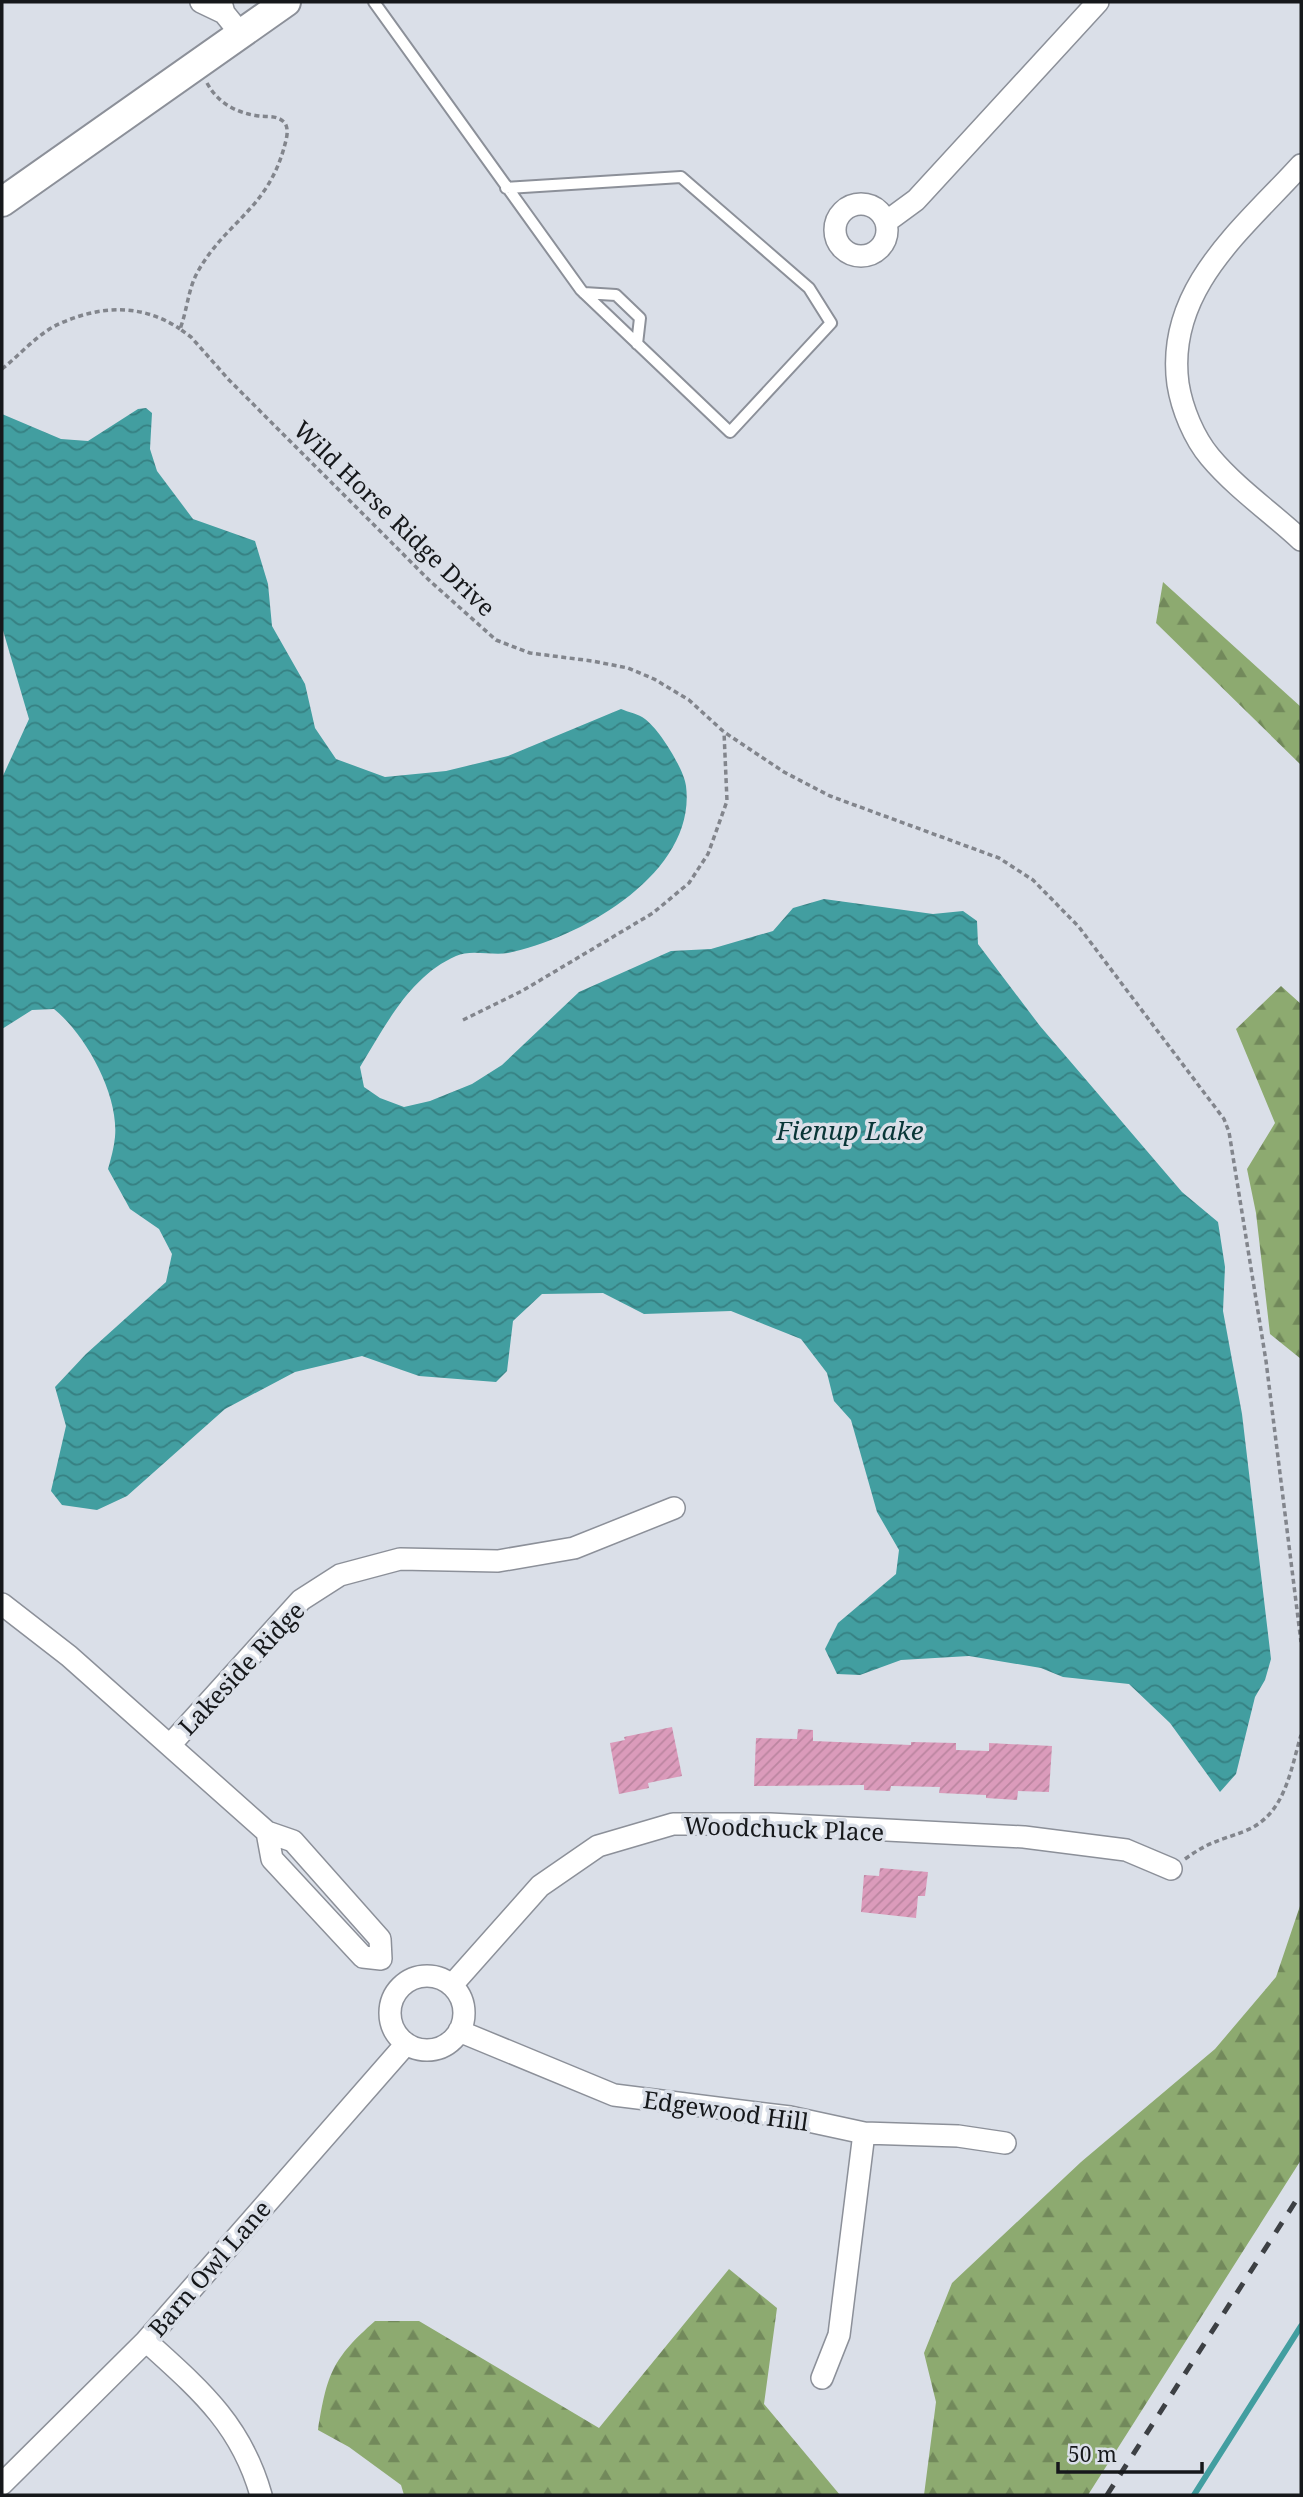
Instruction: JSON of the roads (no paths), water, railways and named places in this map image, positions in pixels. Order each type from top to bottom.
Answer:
[{"type":"main road","points":[[2,202],[197,62],[228,16],[286,2]]},
{"type":"street","points":[[201,2],[228,16]]},
{"type":"street","points":[[886,222],[916,200],[1098,2]]},
{"type":"street","points":[[1301,165],[1212,263],[1193,294],[1179,325],[1175,359],[1180,395],[1190,425],[1210,457],[1301,540]]},
{"type":"street","name":"Lakeside Ridge","points":[[170,1745],[301,1600],[340,1575],[400,1559],[498,1561],[574,1548],[674,1508]]},
{"type":"street","points":[[2,1604],[69,1656],[267,1832],[272,1859],[363,1956],[381,1959],[405,1983]]},
{"type":"street","name":"Woodchuck Place","points":[[452,1985],[540,1886],[598,1846],[673,1824],[771,1824],[1024,1837],[1126,1850],[1171,1869]]},
{"type":"street","points":[[429,1976],[452,1985],[463,2007],[459,2031],[441,2047],[429,2049],[407,2043],[392,2026],[390,2014],[396,1992],[405,1983],[429,1976]]},
{"type":"street","name":"Edgewood Hill","points":[[459,2031],[614,2095],[790,2118],[864,2133],[957,2136],[1005,2143]]},
{"type":"street","name":"Barn Owl Lane","points":[[2,2484],[146,2341],[407,2043]]},
{"type":"street","points":[[821,2378],[839,2335],[864,2133]]},
{"type":"street","points":[[146,2341],[194,2385],[231,2426],[254,2469],[261,2495]]},
{"type":"lane","points":[[374,2],[506,188],[584,293],[730,432],[831,323],[809,288],[681,177],[506,188]]},
{"type":"lane","points":[[584,293],[616,295],[640,318],[637,344]]},
{"type":"water","name":"Fienup Lake","points":[[146,408],[152,413],[150,449],[157,471],[193,519],[255,541],[268,584],[272,626],[305,684],[315,728],[336,759],[385,777],[446,771],[508,756],[621,709],[640,716],[651,724],[670,750],[684,779],[685,818],[673,847],[654,873],[599,917],[568,933],[508,953],[462,954],[425,976],[400,1004],[360,1067],[364,1087],[380,1098],[404,1107],[430,1101],[472,1084],[502,1065],[579,992],[671,951],[711,949],[773,931],[793,908],[824,899],[933,914],[963,911],[977,921],[978,944],[1040,1026],[1182,1192],[1218,1222],[1225,1267],[1223,1311],[1242,1414],[1271,1659],[1265,1680],[1255,1697],[1236,1774],[1220,1792],[1170,1723],[1129,1684],[1063,1677],[1041,1668],[969,1656],[901,1660],[860,1675],[837,1674],[825,1649],[838,1623],[896,1574],[899,1550],[877,1512],[851,1420],[834,1401],[827,1373],[801,1339],[731,1311],[644,1314],[603,1293],[542,1294],[513,1321],[507,1371],[496,1382],[419,1376],[362,1356],[295,1372],[225,1409],[127,1496],[97,1510],[62,1505],[51,1491],[66,1426],[55,1387],[86,1354],[166,1282],[172,1254],[159,1229],[130,1209],[108,1169],[115,1137],[112,1103],[98,1067],[78,1034],[54,1009],[32,1010],[2,1029],[2,778],[29,719],[2,627],[2,414],[61,439],[88,441],[138,409]]},
{"type":"waterway","points":[[1194,2495],[1301,2326]]},
{"type":"railway","points":[[1107,2495],[1301,2193]]}]
